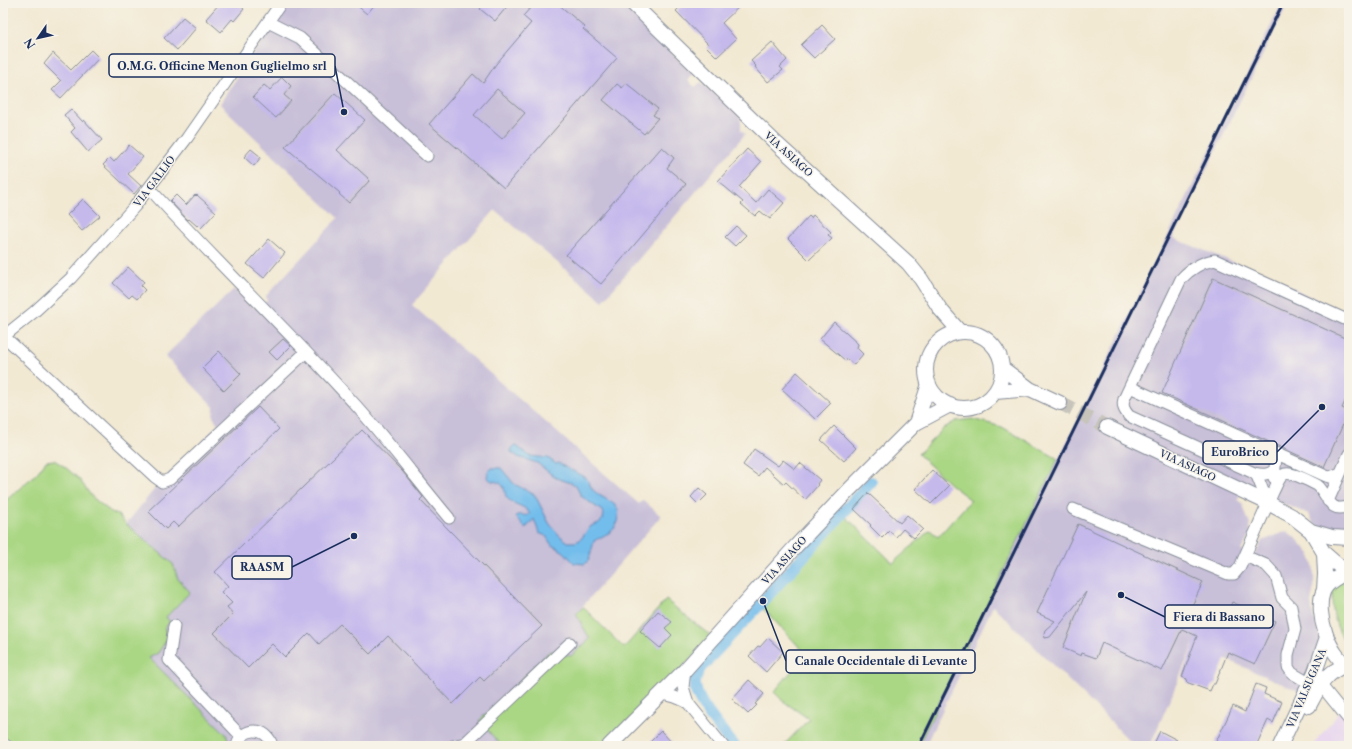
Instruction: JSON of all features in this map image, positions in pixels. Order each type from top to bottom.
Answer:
[{"type":"main road","name":"VIA ASIAGO","points":[[632,3],[777,144],[908,263],[921,279],[940,309],[960,332]]},
{"type":"main road","name":"VIA ASIAGO","points":[[916,423],[929,384],[926,372],[928,359],[933,348],[942,339],[940,309]]},
{"type":"main road","points":[[929,384],[934,393],[941,400],[950,405],[962,408],[975,406],[986,401],[995,392],[999,384],[1002,368],[999,356],[993,346],[984,338],[972,333],[960,332],[942,339]]},
{"type":"main road","points":[[1002,368],[1030,389],[1060,403]]},
{"type":"main road","points":[[995,392],[1030,389]]},
{"type":"main road","name":"VIA ASIAGO","points":[[609,746],[685,670],[796,546],[916,423],[950,405]]},
{"type":"main road","name":"VIA ASIAGO","points":[[1107,427],[1271,498],[1311,531]]},
{"type":"main road","points":[[1311,531],[1332,538],[1349,538]]},
{"type":"main road","points":[[1311,531],[1324,553],[1348,573],[1334,579],[1324,590]]},
{"type":"main road","name":"VIA VALSUGANA","points":[[1280,746],[1316,683],[1327,637],[1320,602],[1324,590],[1324,553]]},
{"type":"main road","points":[[1290,746],[1316,683],[1337,669],[1348,665],[1333,652],[1327,637]]},
{"type":"street","name":"VIA GALLIO","points":[[3,338],[71,278],[135,206],[187,138],[281,3]]},
{"type":"street","points":[[268,22],[300,38],[427,156]]},
{"type":"street","points":[[149,188],[192,235],[254,296],[361,411],[449,518]]},
{"type":"street","points":[[1275,470],[1266,475],[1254,473],[1129,416],[1126,413],[1123,405],[1124,399],[1181,279],[1194,267],[1210,261],[1219,261],[1349,321]]},
{"type":"street","points":[[3,338],[9,341],[162,482],[170,479],[306,352]]},
{"type":"street","points":[[1130,386],[1326,476],[1330,477],[1340,473]]},
{"type":"street","points":[[1271,498],[1275,470],[1275,453]]},
{"type":"street","points":[[1328,501],[1349,454]]},
{"type":"street","points":[[1254,473],[1271,498]]},
{"type":"street","points":[[1073,510],[1221,573],[1234,574],[1240,567],[1271,498],[1284,475],[1290,474],[1317,485],[1320,487],[1328,501],[1338,507],[1344,508],[1349,506]]},
{"type":"street","points":[[1245,556],[1266,565],[1272,570],[1276,576],[1282,598],[1291,607],[1295,629],[1288,655],[1290,671],[1316,683],[1324,689],[1349,720]]},
{"type":"street","points":[[174,626],[169,660],[239,741],[246,732],[252,730],[258,731],[268,737],[272,746]]},
{"type":"street","points":[[453,746],[465,743],[570,643]]},
{"type":"street","points":[[685,670],[683,687],[688,703],[723,746]]},
{"type":"street","points":[[661,694],[674,696],[688,703]]},
{"type":"street","points":[[3,744],[7,746]]},
{"type":"shaded area","points":[[289,3],[621,3],[693,74],[688,81],[695,87],[701,82],[739,116],[741,121],[741,130],[745,134],[603,301],[495,210],[412,305],[639,504],[643,500],[661,516],[576,614],[591,639],[571,656],[479,721],[502,746],[230,746],[226,734],[149,658],[163,628],[166,617],[190,592],[178,579],[173,564],[126,524],[162,480],[193,452],[218,424],[213,417],[214,407],[165,356],[234,289],[254,308],[267,301],[266,296],[338,218],[220,104]]},
{"type":"shaded area","points":[[1282,3],[1288,3],[1173,238],[1281,281],[1308,296],[1349,314],[1349,532],[1329,532],[1314,524],[1309,514],[1244,488],[1237,500],[1242,503],[1250,525],[1250,535],[1241,550],[1255,556],[1262,541],[1287,531],[1298,540],[1310,554],[1314,570],[1314,587],[1311,602],[1313,617],[1323,645],[1301,692],[1193,645],[1150,746],[1135,746],[993,606],[925,746],[918,746]]},
{"type":"shaded area","points":[[1344,707],[1349,712],[1349,746],[1312,746]]},
{"type":"green space","points":[[972,419],[1002,427],[1058,459],[918,746],[783,746],[809,719],[783,701],[774,692],[806,654],[756,601],[838,509],[893,563],[930,530],[938,537],[971,500],[951,485],[918,454],[944,428],[956,421]]},
{"type":"green space","points":[[54,460],[79,479],[92,497],[112,513],[118,515],[126,524],[173,564],[178,579],[190,592],[166,617],[170,622],[164,628],[170,635],[158,653],[149,658],[226,734],[230,746],[6,746],[3,744],[3,503],[37,473],[46,461]]},
{"type":"green space","points":[[1349,579],[1349,647],[1337,627],[1332,600],[1333,592],[1336,586]]},
{"type":"green space","points":[[666,600],[712,637],[645,706],[602,746],[502,746],[479,721],[550,651],[571,656],[590,639],[576,614],[583,607],[624,648]]},
{"type":"water","points":[[515,445],[530,456],[548,458],[556,464],[558,463],[586,478],[594,491],[617,507],[618,514],[615,526],[610,532],[594,541],[589,560],[585,564],[574,563],[564,552],[551,544],[546,536],[539,533],[534,519],[527,527],[524,527],[516,517],[517,515],[530,514],[526,509],[512,502],[506,497],[503,486],[489,479],[487,477],[488,472],[492,468],[501,468],[514,484],[535,495],[549,523],[559,535],[568,542],[580,540],[591,526],[599,523],[603,519],[604,514],[581,496],[576,486],[556,478],[537,463],[518,457],[511,452]]},
{"type":"building","points":[[220,3],[237,3],[244,9],[234,21],[232,19],[221,32],[206,19]]},
{"type":"building","points":[[354,3],[376,3],[367,14]]},
{"type":"building","points":[[485,3],[510,3],[495,21],[480,9]]},
{"type":"building","points":[[535,3],[557,3],[585,27],[583,29],[617,58],[504,188],[429,124],[473,74],[483,83],[496,64],[531,23],[523,16]],"holes":[[[497,89],[525,113],[502,139],[474,115]]]},
{"type":"building","points":[[684,3],[743,3],[722,23],[736,39],[717,57],[707,47],[709,45],[676,11]]},
{"type":"building","points":[[183,17],[196,28],[177,50],[164,38]]},
{"type":"building","points":[[822,25],[835,39],[814,58],[801,45]]},
{"type":"building","points":[[772,42],[787,60],[780,67],[783,70],[768,82],[751,61]]},
{"type":"building","points":[[91,50],[99,58],[61,98],[52,90],[61,81],[44,64],[53,53],[71,70]]},
{"type":"building","points":[[282,77],[291,86],[284,95],[291,101],[276,118],[253,97],[264,85],[270,90]]},
{"type":"building","points":[[626,83],[658,109],[653,115],[658,118],[644,134],[603,100],[617,84],[622,88]]},
{"type":"building","points":[[335,93],[365,120],[337,150],[370,180],[349,203],[339,194],[340,193],[285,147]]},
{"type":"building","points":[[71,109],[83,122],[84,120],[102,140],[88,152],[71,132],[75,128],[64,115]]},
{"type":"building","points":[[129,145],[143,157],[128,174],[141,186],[134,194],[103,165],[110,158],[114,162]]},
{"type":"building","points":[[662,147],[674,158],[667,168],[686,184],[601,284],[566,255]]},
{"type":"building","points":[[251,149],[261,157],[254,166],[244,157]]},
{"type":"building","points":[[747,149],[761,162],[739,187],[756,203],[768,189],[784,203],[770,219],[760,211],[755,216],[741,204],[743,202],[718,181]]},
{"type":"building","points":[[176,195],[186,205],[195,195],[197,195],[216,212],[201,228],[189,219],[188,220],[170,201]]},
{"type":"building","points":[[83,199],[100,216],[82,231],[67,215]]},
{"type":"building","points":[[813,215],[831,232],[828,235],[832,238],[809,260],[788,239],[809,216],[811,218]]},
{"type":"building","points":[[736,226],[746,235],[735,246],[725,237]]},
{"type":"building","points":[[269,239],[285,253],[264,278],[247,264]]},
{"type":"building","points":[[128,267],[144,282],[141,286],[145,290],[137,299],[132,295],[129,298],[113,283]]},
{"type":"building","points":[[1213,278],[1349,340],[1349,393],[1342,408],[1349,411],[1324,467],[1162,393]]},
{"type":"building","points":[[834,322],[858,344],[857,348],[863,354],[854,365],[847,359],[846,361],[820,339]]},
{"type":"building","points":[[283,339],[291,346],[277,360],[269,352]]},
{"type":"building","points":[[219,351],[241,374],[224,391],[202,368]]},
{"type":"building","points":[[797,372],[831,403],[815,419],[782,389]]},
{"type":"building","points":[[258,407],[279,429],[178,527],[173,522],[166,529],[148,511]]},
{"type":"building","points":[[834,426],[856,448],[844,461],[821,440]]},
{"type":"building","points":[[362,430],[403,472],[423,497],[420,500],[542,626],[484,681],[480,677],[453,704],[388,636],[370,654],[340,624],[319,644],[309,633],[285,657],[272,644],[248,668],[214,633],[233,614],[227,607],[232,603],[221,592],[228,586],[215,572]]},
{"type":"building","points":[[754,449],[778,466],[783,460],[795,469],[800,463],[820,480],[817,484],[818,485],[805,500],[786,482],[784,484],[765,467],[758,476],[743,465]]},
{"type":"building","points":[[932,470],[949,486],[931,504],[915,489]]},
{"type":"building","points":[[699,488],[707,495],[698,504],[691,497]]},
{"type":"building","points":[[868,493],[900,523],[907,515],[923,529],[914,538],[903,529],[896,537],[889,531],[882,538],[854,509]]},
{"type":"building","points":[[1078,524],[1203,582],[1191,608],[1223,623],[1232,602],[1275,621],[1255,664],[1228,652],[1215,684],[1213,684],[1210,691],[1186,682],[1187,679],[1182,677],[1197,636],[1182,629],[1162,671],[1102,643],[1096,658],[1082,653],[1081,656],[1063,648],[1086,592],[1050,637],[1045,638],[1045,630],[1055,621],[1037,613]]},
{"type":"building","points":[[658,611],[672,622],[665,628],[672,635],[660,648],[640,631]]},
{"type":"building","points":[[768,638],[783,652],[766,672],[749,656]]},
{"type":"building","points":[[749,680],[764,694],[755,704],[757,705],[748,714],[732,699]]},
{"type":"building","points":[[1256,684],[1266,688],[1264,694],[1282,702],[1273,723],[1268,720],[1256,746],[1214,746],[1233,706],[1245,712]]},
{"type":"building","points":[[661,731],[675,746],[646,746]]},
{"type":"building","points":[[1160,731],[1177,740],[1173,746],[1153,746]]},
{"type":"waterway","points":[[734,746],[700,701],[695,686],[700,668],[871,482]]},
{"type":"tunnel","points":[[1060,403],[1107,427]]},
{"type":"railway","points":[[919,746],[1283,3]]},
{"type":"place","name":"O.M.G. Officine Menon Guglielmo srl","points":[[344,112]]},
{"type":"place","name":"EuroBrico","points":[[1322,407]]},
{"type":"place","name":"RAASM","points":[[354,536]]},
{"type":"place","name":"Fiera di Bassano","points":[[1121,595]]},
{"type":"place","name":"Canale Occidentale di Levante","points":[[763,601]]}]
